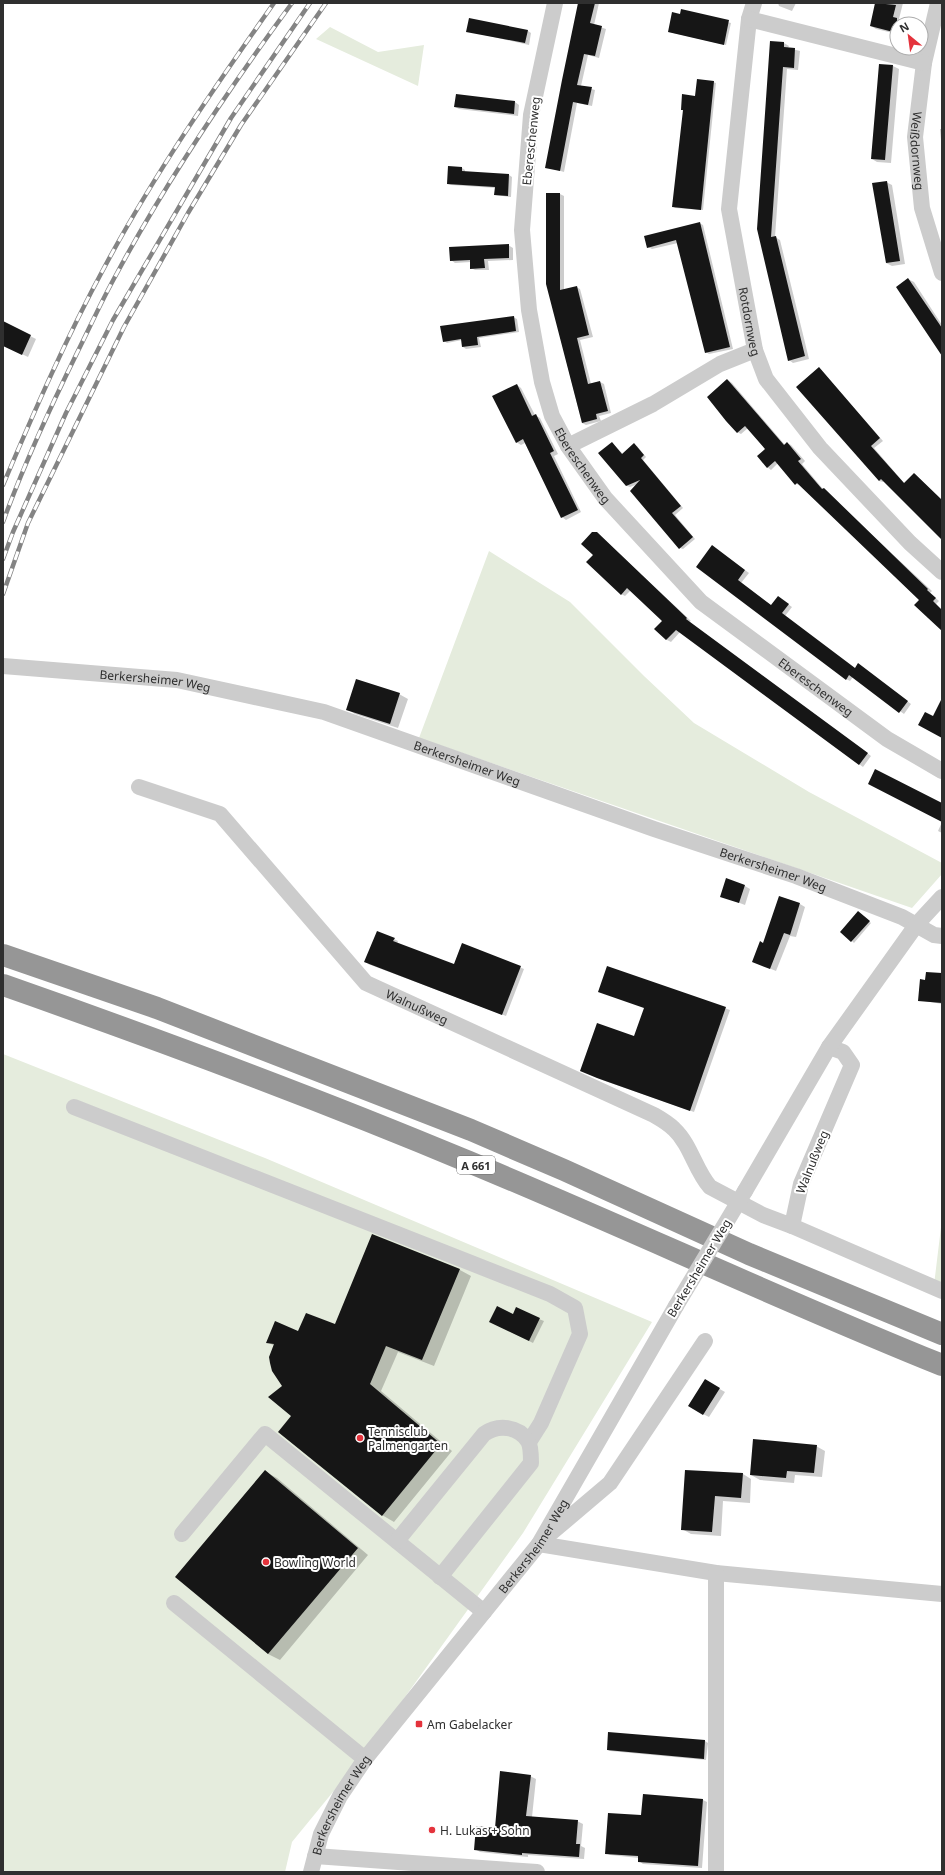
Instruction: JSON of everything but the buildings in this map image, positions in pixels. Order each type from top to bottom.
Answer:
[{"type":"highway","name":"A 661","points":[[3,955],[158,1008],[470,1130],[564,1170],[749,1254],[942,1334]]},
{"type":"highway","name":"A 661","points":[[3,985],[144,1034],[373,1122],[942,1365]]},
{"type":"street","name":"Ebereschenweg","points":[[555,3],[531,116],[522,230],[529,310],[542,382],[552,416],[568,446],[605,498],[701,602],[887,738],[942,771]]},
{"type":"street","name":"Rotdornweg","points":[[754,3],[749,19],[730,209],[755,350],[766,379],[820,448],[910,543],[942,572]]},
{"type":"street","name":"Weißdornweg","points":[[938,3],[924,63],[915,137],[922,208],[942,273]]},
{"type":"street","points":[[749,19],[924,63]]},
{"type":"street","points":[[568,446],[653,404],[720,364],[755,350]]},
{"type":"street","name":"Berkersheimer Weg","points":[[3,666],[177,680],[324,712],[654,829],[796,876],[916,924]]},
{"type":"street","name":"Walnußweg","points":[[139,787],[220,814],[366,983],[654,1115],[675,1129],[684,1142],[705,1181],[720,1194],[763,1215],[792,1226],[801,1184],[852,1065],[843,1052],[829,1047]]},
{"type":"street","name":"Berkersheimer Weg","points":[[311,1872],[321,1834],[340,1796],[365,1759],[539,1544],[676,1306],[829,1047],[916,924],[942,897]]},
{"type":"street","points":[[916,924],[934,935],[942,936]]},
{"type":"street","points":[[74,1107],[550,1294],[574,1308],[580,1334],[541,1423],[529,1442],[532,1463],[440,1577]]},
{"type":"street","points":[[792,1226],[942,1290]]},
{"type":"street","points":[[539,1544],[610,1483],[704,1341]]},
{"type":"street","points":[[397,1541],[484,1434],[489,1430],[511,1428],[529,1442]]},
{"type":"street","points":[[182,1534],[265,1434],[484,1612]]},
{"type":"street","points":[[539,1544],[716,1573],[942,1594]]},
{"type":"street","points":[[716,1573],[716,1872]]},
{"type":"street","points":[[174,1603],[365,1759]]},
{"type":"street","points":[[315,1856],[537,1872]]},
{"type":"green space","points":[[330,27],[378,52],[424,45],[418,86],[316,39]]},
{"type":"green space","points":[[489,551],[570,602],[644,676],[694,723],[809,792],[942,863],[942,874],[912,908],[419,738]]},
{"type":"green space","points":[[3,1054],[265,1158],[652,1322],[523,1533],[364,1754],[292,1842],[285,1872],[3,1872]]},
{"type":"green space","points":[[942,1219],[942,1286],[934,1285]]},
{"type":"railway","points":[[3,485],[64,348],[90,294],[123,234],[185,133],[274,3]]},
{"type":"railway","points":[[3,522],[57,394],[106,294],[136,240],[177,170],[199,136],[292,3]]},
{"type":"railway","points":[[3,559],[13,532],[66,413],[113,320],[231,118],[310,3]]},
{"type":"railway","points":[[3,594],[28,523],[124,327],[188,213],[241,125],[326,3]]},
{"type":"place","name":"Tennisclub Palmengarten","points":[[360,1438]]},
{"type":"place","name":"Bowling World","points":[[266,1562]]},
{"type":"place","name":"Am Gabelacker","points":[[419,1724]]},
{"type":"place","name":"H. Lukas + Sohn","points":[[432,1830]]}]
